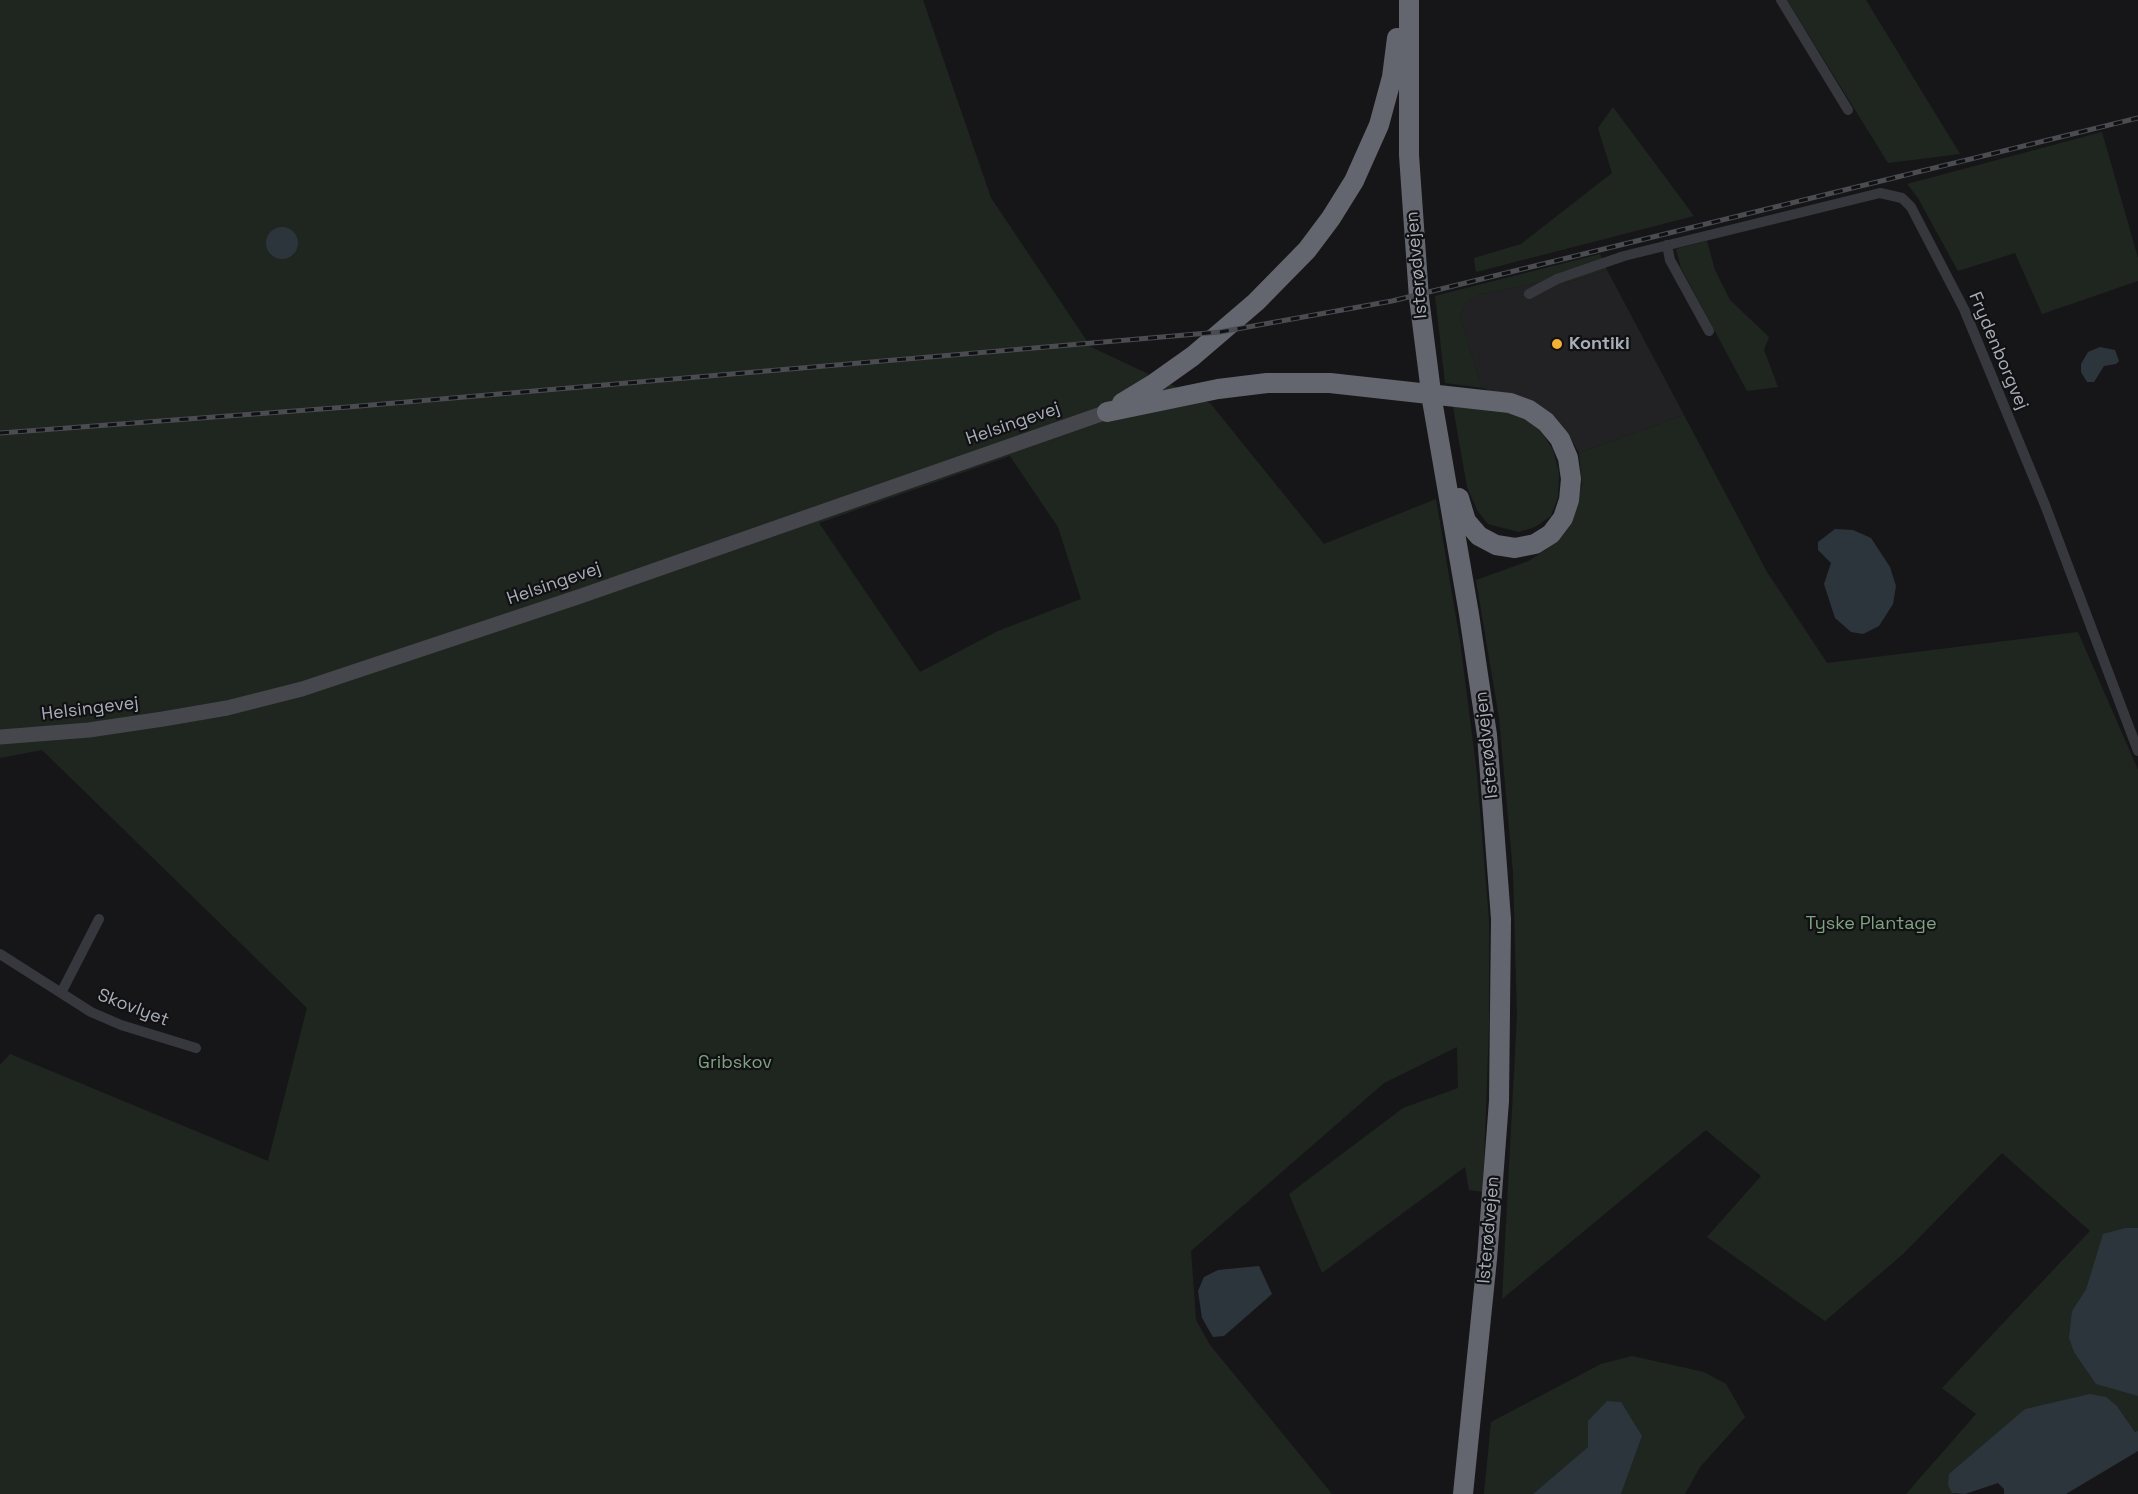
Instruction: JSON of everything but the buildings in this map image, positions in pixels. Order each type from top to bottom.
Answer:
[{"type":"highway","points":[[1107,412],[1155,383],[1256,302],[1307,250],[1331,218],[1354,181],[1379,125],[1392,77],[1401,0]]},
{"type":"highway","name":"Isterødvejen","points":[[1409,0],[1409,155],[1419,298],[1432,400],[1486,725],[1499,861],[1501,919],[1498,1112],[1487,1259],[1463,1494]]},
{"type":"highway","points":[[1107,412],[1218,389],[1267,383],[1309,382],[1396,389],[1472,397],[1510,403],[1529,410],[1546,423],[1564,449],[1571,479],[1569,500],[1563,518],[1551,534],[1534,544],[1515,548],[1496,545],[1479,536],[1472,528],[1466,521],[1459,502],[1439,382],[1416,132],[1408,92]]},
{"type":"street","points":[[1781,0],[1848,110]]},
{"type":"street","name":"Frydenborgvej","points":[[1528,294],[1557,279],[1623,256],[1880,193],[1902,198],[1911,207],[1964,309],[2045,505],[2138,751]]},
{"type":"street","points":[[1667,245],[1670,260],[1709,331]]},
{"type":"street","name":"Helsingevej","points":[[0,737],[89,730],[163,719],[227,708],[302,689],[581,596],[1107,412]]},
{"type":"street","points":[[61,993],[99,919]]},
{"type":"street","name":"Skovlyet","points":[[0,954],[91,1011],[122,1025],[196,1048]]},
{"type":"shaded area","points":[[282,227],[294,231],[298,243],[294,255],[282,259],[270,255],[266,243],[270,231]]},
{"type":"shaded area","name":"Kontiki","points":[[1607,270],[1684,415],[1579,453],[1568,433],[1545,410],[1525,401],[1482,388],[1460,317],[1465,304],[1479,295],[1535,283],[1563,284]]},
{"type":"shaded area","points":[[2100,347],[2115,350],[2119,361],[2116,364],[2104,366],[2094,382],[2087,382],[2081,372],[2081,364],[2088,352]]},
{"type":"shaded area","points":[[1835,529],[1853,530],[1871,538],[1890,567],[1896,586],[1893,604],[1879,626],[1863,634],[1851,632],[1835,618],[1824,584],[1831,563],[1818,550],[1818,542]]},
{"type":"shaded area","points":[[2125,1228],[2138,1228],[2138,1396],[2096,1384],[2074,1352],[2069,1338],[2072,1311],[2086,1289],[2103,1234]]},
{"type":"shaded area","points":[[1259,1266],[1272,1294],[1224,1336],[1213,1337],[1202,1318],[1198,1291],[1204,1277],[1218,1270]]},
{"type":"shaded area","points":[[2090,1394],[2106,1397],[2117,1406],[2135,1432],[2138,1431],[2138,1451],[2066,1494],[2004,1494],[2004,1489],[1998,1483],[1965,1494],[1952,1493],[1948,1485],[1949,1474],[2025,1409]]},
{"type":"shaded area","points":[[1607,1401],[1621,1402],[1642,1436],[1621,1494],[1533,1494],[1588,1447],[1588,1421]]},
{"type":"green space","name":"Gribskov","points":[[0,0],[923,0],[991,198],[1091,347],[1210,403],[1324,544],[1436,499],[1460,641],[1477,774],[1489,920],[1489,1024],[1483,1192],[1469,1190],[1465,1167],[1322,1273],[1289,1194],[1403,1108],[1458,1088],[1457,1047],[1384,1083],[1191,1251],[1196,1320],[1210,1345],[1332,1494],[0,1494],[0,1065],[10,1054],[268,1161],[307,1008],[42,750],[0,758]],"holes":[[[1010,456],[1058,527],[1081,599],[998,631],[920,672],[819,523]]]},
{"type":"green space","points":[[1787,0],[1866,0],[1960,154],[1888,163]]},
{"type":"green space","points":[[1613,107],[1694,216],[1476,272],[1474,258],[1521,244],[1612,173],[1598,128]]},
{"type":"green space","points":[[2102,132],[2138,258],[2138,281],[2042,314],[2015,253],[1958,271],[1918,198],[1907,184]]},
{"type":"green space","points":[[1707,241],[1715,270],[1730,300],[1769,337],[1764,350],[1778,387],[1747,391],[1681,268],[1676,249]]},
{"type":"green space","points":[[1600,254],[1607,270],[1563,284],[1535,283],[1479,295],[1465,304],[1460,317],[1482,388],[1445,383],[1435,296]]},
{"type":"green space","points":[[1452,401],[1500,406],[1524,416],[1541,431],[1553,450],[1559,472],[1558,497],[1551,516],[1535,527],[1519,532],[1488,524],[1477,510],[1467,487]]},
{"type":"green space","name":"Tyske Plantage","points":[[1684,415],[1767,572],[1827,663],[2078,632],[2138,770],[2138,1228],[2125,1228],[2103,1235],[2086,1289],[2072,1311],[2124,1391],[2138,1396],[2138,1431],[2136,1433],[2117,1406],[2055,1403],[2025,1409],[1952,1493],[1955,1494],[1906,1494],[1976,1414],[1942,1388],[2090,1231],[2002,1153],[1903,1254],[1825,1321],[1707,1237],[1761,1176],[1706,1130],[1502,1299],[1517,1016],[1513,872],[1499,718],[1476,580],[1529,561],[1557,542],[1570,519],[1582,485],[1579,453]]},
{"type":"green space","points":[[1632,1356],[1704,1372],[1726,1384],[1745,1417],[1700,1467],[1685,1494],[1621,1494],[1642,1436],[1589,1421],[1588,1447],[1533,1494],[1484,1494],[1491,1422],[1601,1364]]},
{"type":"railway","points":[[0,433],[348,407],[1220,332],[1392,301],[2138,118]]},
{"type":"place","name":"Kontiki","points":[[1557,344]]}]
